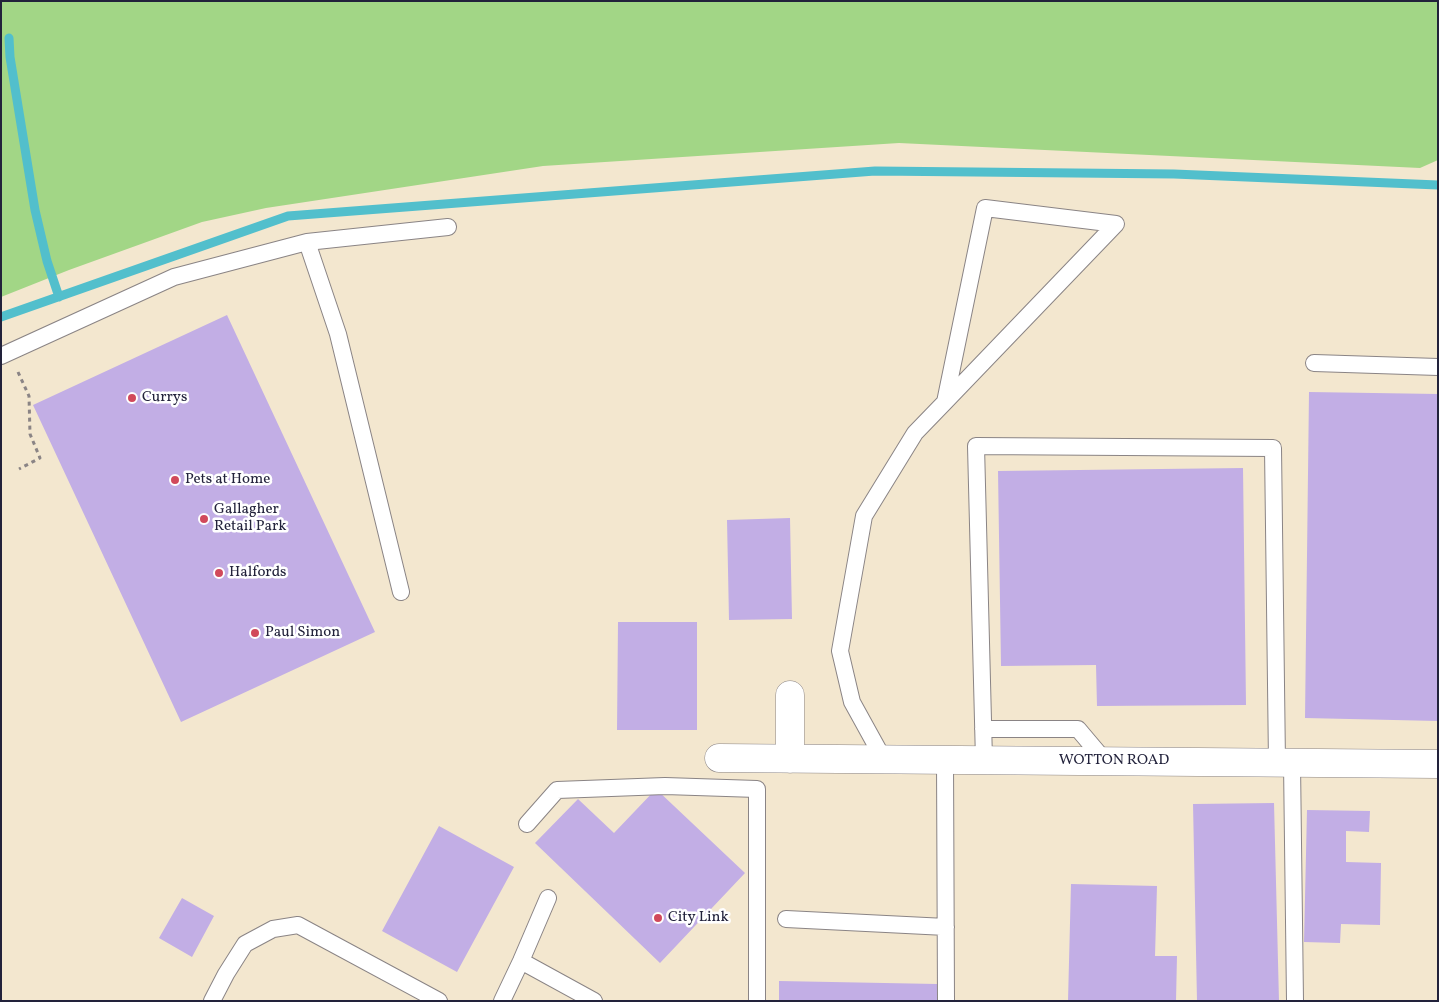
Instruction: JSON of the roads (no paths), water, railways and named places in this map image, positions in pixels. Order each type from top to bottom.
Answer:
[{"type":"street","points":[[790,695],[790,759]]},
{"type":"street","name":"WOTTON ROAD","points":[[718,758],[757,774],[790,759],[1438,764]]},
{"type":"lane","points":[[884,760],[852,702],[840,651],[864,516],[915,433],[945,402],[1062,281],[1116,224],[985,208],[945,402]]},
{"type":"lane","points":[[4,354],[174,277],[307,242],[448,227]]},
{"type":"lane","points":[[307,242],[338,334],[401,592]]},
{"type":"lane","points":[[1314,363],[1438,367]]},
{"type":"lane","points":[[984,760],[976,446],[1273,448],[1294,1001]]},
{"type":"lane","points":[[983,730],[1078,729],[1105,761]]},
{"type":"lane","points":[[945,760],[946,1001]]},
{"type":"lane","points":[[527,824],[557,790],[665,786],[757,774],[757,1001]]},
{"type":"lane","points":[[502,1001],[548,898]]},
{"type":"lane","points":[[786,919],[946,927]]},
{"type":"lane","points":[[212,1001],[245,944],[273,929],[298,925],[439,1001]]},
{"type":"lane","points":[[521,961],[594,1001]]},
{"type":"waterway","points":[[9,38],[10,57],[35,210],[47,261],[59,297]]},
{"type":"waterway","points":[[1,317],[288,216],[875,171],[1174,174],[1438,185]]},
{"type":"place","name":"Currys","points":[[132,398]]},
{"type":"place","name":"Pets at Home","points":[[175,480]]},
{"type":"place","name":"Gallagher Retail Park","points":[[204,519]]},
{"type":"place","name":"Halfords","points":[[219,573]]},
{"type":"place","name":"Paul Simon","points":[[255,633]]},
{"type":"place","name":"City Link","points":[[658,918]]}]
